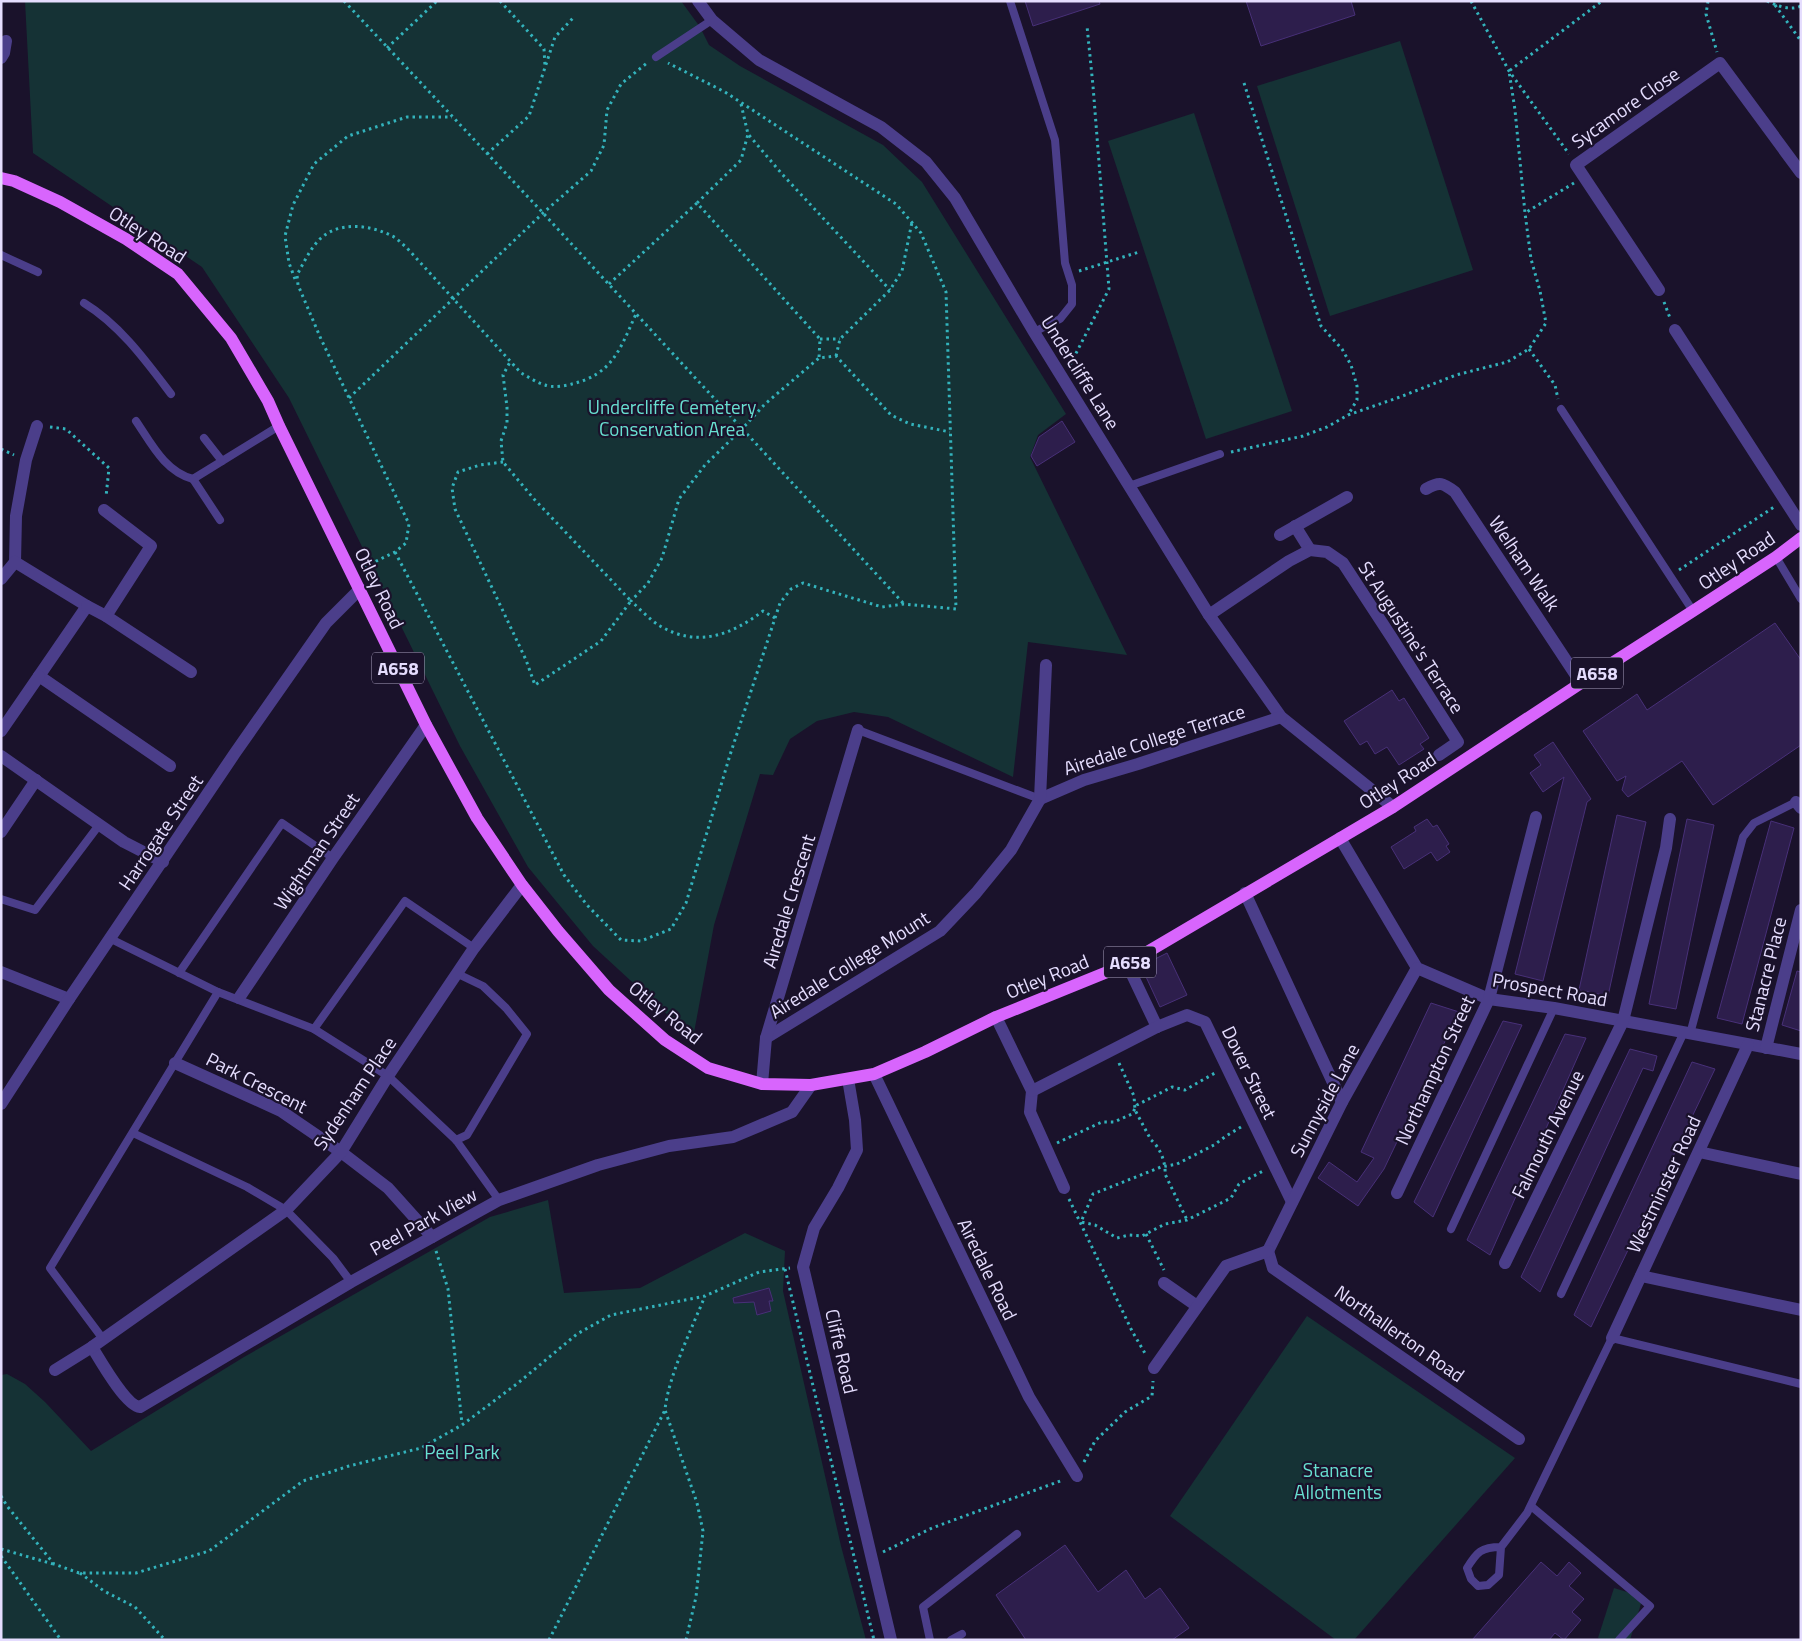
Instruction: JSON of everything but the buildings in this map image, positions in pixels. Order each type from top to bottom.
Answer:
[{"type":"main road","name":"Otley Road","points":[[1,178],[14,181],[60,202],[126,239],[178,274],[231,338],[268,401],[426,725],[477,818],[522,885],[558,931],[609,990],[665,1040],[708,1068],[762,1084],[811,1086],[874,1074],[925,1052],[996,1017],[1127,964],[1393,807],[1776,557],[1801,538]]},
{"type":"street","name":"Undercliffe Lane","points":[[698,1],[712,20],[759,60],[882,127],[926,162],[955,198],[1034,332],[1209,616],[1281,717],[1393,807]]},
{"type":"street","points":[[1,58],[6,41]]},
{"type":"street","points":[[1720,63],[1796,157],[1801,173]]},
{"type":"street","name":"Sycamore Close","points":[[1659,290],[1576,165],[1720,63]]},
{"type":"street","points":[[1675,330],[1801,525]]},
{"type":"street","points":[[1,579],[15,562],[16,516],[26,460],[37,426]]},
{"type":"street","name":"Welham Walk","points":[[1426,489],[1434,485],[1444,484],[1456,492],[1581,683]]},
{"type":"street","points":[[1280,535],[1347,497]]},
{"type":"street","points":[[104,510],[150,546],[106,616]]},
{"type":"street","points":[[1209,616],[1289,561],[1310,550],[1296,526]]},
{"type":"street","name":"St Augustine's Terrace","points":[[1310,550],[1327,552],[1342,563],[1448,726],[1458,742],[1440,755]]},
{"type":"street","points":[[15,562],[106,616],[190,672]]},
{"type":"street","name":"Harrogate Street","points":[[1,1104],[69,999],[326,623],[360,589]]},
{"type":"street","points":[[1,731],[87,606]]},
{"type":"street","points":[[1040,799],[1046,665]]},
{"type":"street","points":[[39,676],[170,766]]},
{"type":"street","name":"Airedale College Terrace","points":[[1040,799],[1084,780],[1281,717]]},
{"type":"street","name":"Wightman Street","points":[[239,998],[333,858],[426,725]]},
{"type":"street","name":"Airedale Crescent","points":[[762,1084],[766,1038],[858,730]]},
{"type":"street","points":[[1,756],[124,842],[163,862]]},
{"type":"street","points":[[1,832],[36,780]]},
{"type":"street","name":"Airedale College Mount","points":[[766,1038],[940,931],[976,893],[1011,850],[1040,799]]},
{"type":"street","name":"Northampton Street","points":[[1397,1193],[1488,999],[1536,816]]},
{"type":"street","name":"Falmouth Avenue","points":[[1505,1263],[1623,1021],[1666,848],[1670,819]]},
{"type":"street","points":[[1340,838],[1417,968]]},
{"type":"street","name":"Sydenham Place","points":[[55,1370],[104,1339],[286,1210],[341,1152],[388,1076],[474,948],[522,885]]},
{"type":"street","points":[[1245,893],[1342,1102]]},
{"type":"street","name":"Stanacre Place","points":[[1766,1048],[1801,910]]},
{"type":"street","points":[[1127,964],[1157,1027]]},
{"type":"street","name":"Prospect Road","points":[[1417,968],[1488,999],[1554,1008],[1801,1054]]},
{"type":"street","name":"Sunnyside Lane","points":[[1268,1251],[1342,1102],[1417,968]]},
{"type":"street","points":[[1,972],[69,999]]},
{"type":"street","name":"Dover Street","points":[[1032,1091],[1157,1027],[1187,1014],[1205,1022],[1292,1202]]},
{"type":"street","points":[[996,1017],[1032,1091],[1030,1112],[1064,1188]]},
{"type":"street","name":"Westminster Road","points":[[1612,1338],[1748,1044]]},
{"type":"street","name":"Park Crescent","points":[[175,1063],[281,1111],[341,1152],[388,1188],[432,1237]]},
{"type":"street","name":"Airedale Road","points":[[874,1074],[1029,1397],[1077,1476]]},
{"type":"street","name":"Cliffe Road","points":[[848,1079],[855,1120],[857,1150],[838,1188],[814,1228],[803,1267],[890,1640]]},
{"type":"street","name":"Peel Park View","points":[[92,1347],[122,1393],[131,1403],[140,1407],[351,1282],[499,1200],[598,1165],[669,1146],[733,1137],[792,1112],[811,1086]]},
{"type":"street","points":[[1699,1152],[1801,1174]]},
{"type":"street","points":[[1154,1368],[1226,1266],[1268,1251]]},
{"type":"street","name":"Northallerton Road","points":[[1268,1251],[1273,1268],[1519,1439]]},
{"type":"street","points":[[1641,1276],[1801,1310]]},
{"type":"street","points":[[1164,1283],[1197,1306]]},
{"type":"lane","points":[[1010,1],[1055,140],[1065,263],[1072,285],[1072,304],[1060,319],[1034,332]]},
{"type":"lane","points":[[656,57],[712,20]]},
{"type":"lane","points":[[1,254],[38,272]]},
{"type":"lane","points":[[84,303],[117,330],[142,356],[171,394]]},
{"type":"lane","points":[[1560,409],[1693,611]]},
{"type":"lane","points":[[136,421],[156,452],[174,470],[183,476],[193,479],[220,520]]},
{"type":"lane","points":[[193,479],[279,426]]},
{"type":"lane","points":[[204,438],[222,461]]},
{"type":"lane","points":[[1129,486],[1220,454]]},
{"type":"lane","points":[[1776,557],[1801,599]]},
{"type":"lane","points":[[858,730],[1040,799]]},
{"type":"lane","points":[[1561,1294],[1687,1033],[1743,837],[1754,823],[1799,805]]},
{"type":"lane","points":[[179,974],[282,823],[333,858]]},
{"type":"lane","points":[[1,899],[35,910],[99,825]]},
{"type":"lane","points":[[314,1029],[405,901],[474,948]]},
{"type":"lane","points":[[110,939],[218,992],[239,998],[314,1029],[388,1076],[456,1140],[499,1200]]},
{"type":"lane","points":[[456,1140],[467,1135],[527,1034],[506,1008],[483,986],[458,974]]},
{"type":"lane","points":[[104,1339],[50,1268],[218,992]]},
{"type":"lane","points":[[1451,1229],[1554,1008]]},
{"type":"lane","points":[[133,1133],[247,1187],[286,1210],[333,1258],[351,1282]]},
{"type":"lane","points":[[1501,1547],[1490,1547],[1482,1550],[1473,1558],[1467,1568],[1471,1579],[1478,1586],[1488,1585],[1499,1575],[1501,1547],[1531,1506],[1612,1338],[1801,1384]]},
{"type":"lane","points":[[1531,1506],[1650,1606],[1620,1640]]},
{"type":"lane","points":[[930,1640],[923,1607],[1017,1534]]},
{"type":"lane","points":[[951,1640],[962,1634]]},
{"type":"path","points":[[344,1],[543,213],[904,604]]},
{"type":"path","points":[[387,48],[438,1]]},
{"type":"path","points":[[500,1],[544,49],[546,69]]},
{"type":"path","points":[[1471,1],[1509,71],[1576,165]]},
{"type":"path","points":[[1509,71],[1602,1]]},
{"type":"path","points":[[1708,1],[1706,14],[1720,63]]},
{"type":"path","points":[[1767,1],[1775,5],[1795,9],[1801,6]]},
{"type":"path","points":[[1775,5],[1801,41]]},
{"type":"path","points":[[487,154],[529,116],[555,37],[573,18]]},
{"type":"path","points":[[1063,379],[1109,289],[1087,26]]},
{"type":"path","points":[[349,398],[543,213],[592,171],[604,145],[607,110],[621,84],[656,57],[725,92],[896,204],[921,233],[946,292],[956,609],[904,604],[882,607],[803,583],[791,589],[780,603],[730,755],[686,903],[671,929],[641,940],[621,940],[587,905],[564,875],[396,552]]},
{"type":"path","points":[[1220,454],[1303,436],[1327,427],[1348,415],[1456,375],[1507,362],[1529,349],[1546,323],[1531,258],[1509,71]]},
{"type":"path","points":[[1244,83],[1321,326],[1342,349],[1353,372],[1357,386],[1357,400],[1348,415]]},
{"type":"path","points":[[608,284],[741,160],[748,134],[741,102]]},
{"type":"path","points":[[352,573],[396,552],[406,543],[409,524],[298,285],[289,263],[285,236],[293,205],[314,164],[348,136],[407,117],[452,117]]},
{"type":"path","points":[[748,134],[782,174],[890,290]]},
{"type":"path","points":[[1525,213],[1584,177]]},
{"type":"path","points":[[697,203],[820,338],[840,339]]},
{"type":"path","points":[[836,356],[840,339],[890,290],[902,271],[912,222]]},
{"type":"path","points":[[298,285],[296,275],[319,240],[333,231],[350,226],[372,228],[393,236],[407,248],[521,373],[546,386],[567,386],[587,380],[607,367],[619,350],[636,314]]},
{"type":"path","points":[[1069,274],[1139,252]]},
{"type":"path","points":[[1659,290],[1675,330]]},
{"type":"path","points":[[819,358],[820,338]]},
{"type":"path","points":[[1529,349],[1555,385],[1560,409]]},
{"type":"path","points":[[836,356],[891,415],[910,424],[950,432]]},
{"type":"path","points":[[503,462],[480,465],[458,472],[452,488],[455,509],[526,660],[535,685],[601,641],[631,601],[648,583],[662,558],[679,499],[705,465],[765,404],[819,358],[836,356]]},
{"type":"path","points":[[510,362],[503,375],[508,423],[501,441],[503,462],[534,499],[631,601],[660,626],[691,638],[718,636],[748,622],[763,611],[775,618]]},
{"type":"path","points":[[37,426],[66,429],[109,468],[104,510]]},
{"type":"path","points":[[1670,576],[1784,500]]},
{"type":"path","points":[[1113,1049],[1134,1096],[1135,1110],[1151,1140],[1155,1143],[1166,1166],[1165,1174],[1187,1220]]},
{"type":"path","points":[[1046,1149],[1102,1122],[1114,1122],[1132,1114],[1137,1105],[1172,1087],[1185,1090],[1227,1067]]},
{"type":"path","points":[[1081,1222],[1093,1194],[1166,1166],[1178,1164],[1253,1121]]},
{"type":"path","points":[[1081,1222],[1095,1225],[1117,1238],[1129,1235],[1142,1236],[1165,1224],[1187,1220],[1231,1198],[1238,1184],[1274,1166]]},
{"type":"path","points":[[871,1557],[932,1528],[1077,1476],[1095,1441],[1125,1412],[1152,1396],[1154,1368],[1132,1331],[1064,1188]]},
{"type":"path","points":[[1146,1234],[1165,1272],[1164,1283]]},
{"type":"path","points":[[432,1237],[448,1289],[462,1425]]},
{"type":"path","points":[[79,1573],[136,1573],[209,1551],[303,1481],[349,1466],[421,1448],[462,1425],[518,1383],[577,1334],[611,1315],[705,1296],[759,1272],[803,1267]]},
{"type":"path","points":[[785,1269],[874,1640]]},
{"type":"path","points":[[549,1640],[665,1410],[666,1400],[676,1368],[705,1296]]},
{"type":"path","points":[[665,1410],[697,1503],[703,1531],[696,1597],[686,1640]]},
{"type":"path","points":[[1,1496],[54,1564]]},
{"type":"path","points":[[1,1549],[79,1573],[104,1590],[135,1607],[166,1640]]},
{"type":"path","points":[[1,1556],[61,1640]]},
{"type":"green space","name":"Undercliffe Cemetery Conservation Area","points":[[25,1],[681,1],[700,27],[709,45],[740,66],[883,145],[922,182],[1066,414],[1038,435],[1030,457],[1127,655],[1028,642],[1013,777],[888,717],[854,712],[817,721],[790,739],[773,775],[760,774],[714,925],[693,1038],[593,946],[528,867],[460,746],[289,398],[202,267],[33,153]]},
{"type":"green space","points":[[1400,41],[1473,270],[1330,316],[1257,86]]},
{"type":"green space","points":[[1194,113],[1292,411],[1206,439],[1108,141]]},
{"type":"green space","name":"Peel Park","points":[[548,1200],[564,1293],[640,1288],[745,1233],[785,1251],[783,1291],[841,1546],[866,1640],[1,1640],[1,1375],[7,1374],[25,1384],[45,1402],[91,1451],[244,1357],[490,1217]]},
{"type":"green space","name":"Stanacre Allotments","points":[[1307,1316],[1515,1458],[1354,1640],[1336,1640],[1170,1516]]},
{"type":"green space","points":[[1614,1588],[1643,1597],[1630,1640],[1603,1640],[1598,1638]]}]
